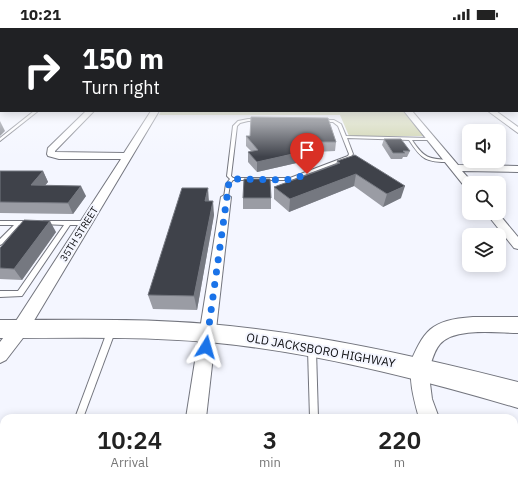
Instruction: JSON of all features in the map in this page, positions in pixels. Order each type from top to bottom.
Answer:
[{"type":"main road","name":"OLD JACKSBORO HIGHWAY","points":[[10,329],[112,329],[208,333],[312,346],[418,368],[518,395]]},
{"type":"street","points":[[86,115],[51,150],[51,154],[59,156],[128,156]]},
{"type":"street","name":"35TH STREET","points":[[0,355],[10,329],[86,223],[153,115]]},
{"type":"street","points":[[411,115],[462,177]]},
{"type":"street","points":[[497,115],[518,131]]},
{"type":"street","points":[[452,165],[518,169]]},
{"type":"street","points":[[197,414],[226,197]]},
{"type":"street","points":[[498,220],[518,245]]},
{"type":"street","points":[[428,414],[423,399],[418,368],[434,337],[445,330],[460,325],[518,325]]},
{"type":"lane","points":[[0,140],[32,115]]},
{"type":"lane","points":[[248,120],[334,121],[340,125],[351,152],[349,156],[296,178],[286,180],[232,179],[229,176],[230,166],[235,126],[239,122],[248,120]]},
{"type":"lane","points":[[346,138],[431,138]]},
{"type":"lane","points":[[410,138],[420,154],[424,157],[430,160],[452,165]]},
{"type":"lane","points":[[226,197],[228,184],[232,179]]},
{"type":"lane","points":[[0,223],[32,223]]},
{"type":"lane","points":[[0,243],[18,223]]},
{"type":"lane","points":[[39,223],[86,223]]},
{"type":"lane","points":[[0,294],[20,294],[68,223]]},
{"type":"lane","points":[[80,414],[112,329]]},
{"type":"lane","points":[[312,346],[314,414]]},
{"type":"green space","points":[[159,115],[409,115],[425,136],[349,136],[340,115]]},
{"type":"building","points":[[251,117],[328,118],[336,142],[306,142],[315,149],[257,162],[248,152],[258,150],[246,136],[250,136]]},
{"type":"building","points":[[384,139],[401,139],[410,151],[403,151],[405,153],[393,153]]},
{"type":"building","points":[[355,155],[405,186],[387,194],[356,174],[290,199],[274,187],[340,163],[337,161]]},
{"type":"building","points":[[0,171],[43,171],[31,185],[81,186],[68,203],[0,202]]},
{"type":"building","points":[[244,179],[270,179],[271,198],[243,198]]},
{"type":"building","points":[[182,188],[208,188],[205,201],[213,201],[194,296],[148,295]]},
{"type":"building","points":[[24,220],[50,221],[14,269],[0,268],[0,248]]},
{"type":"route","points":[[206,347],[229,182],[232,179],[286,180],[307,174]]}]
